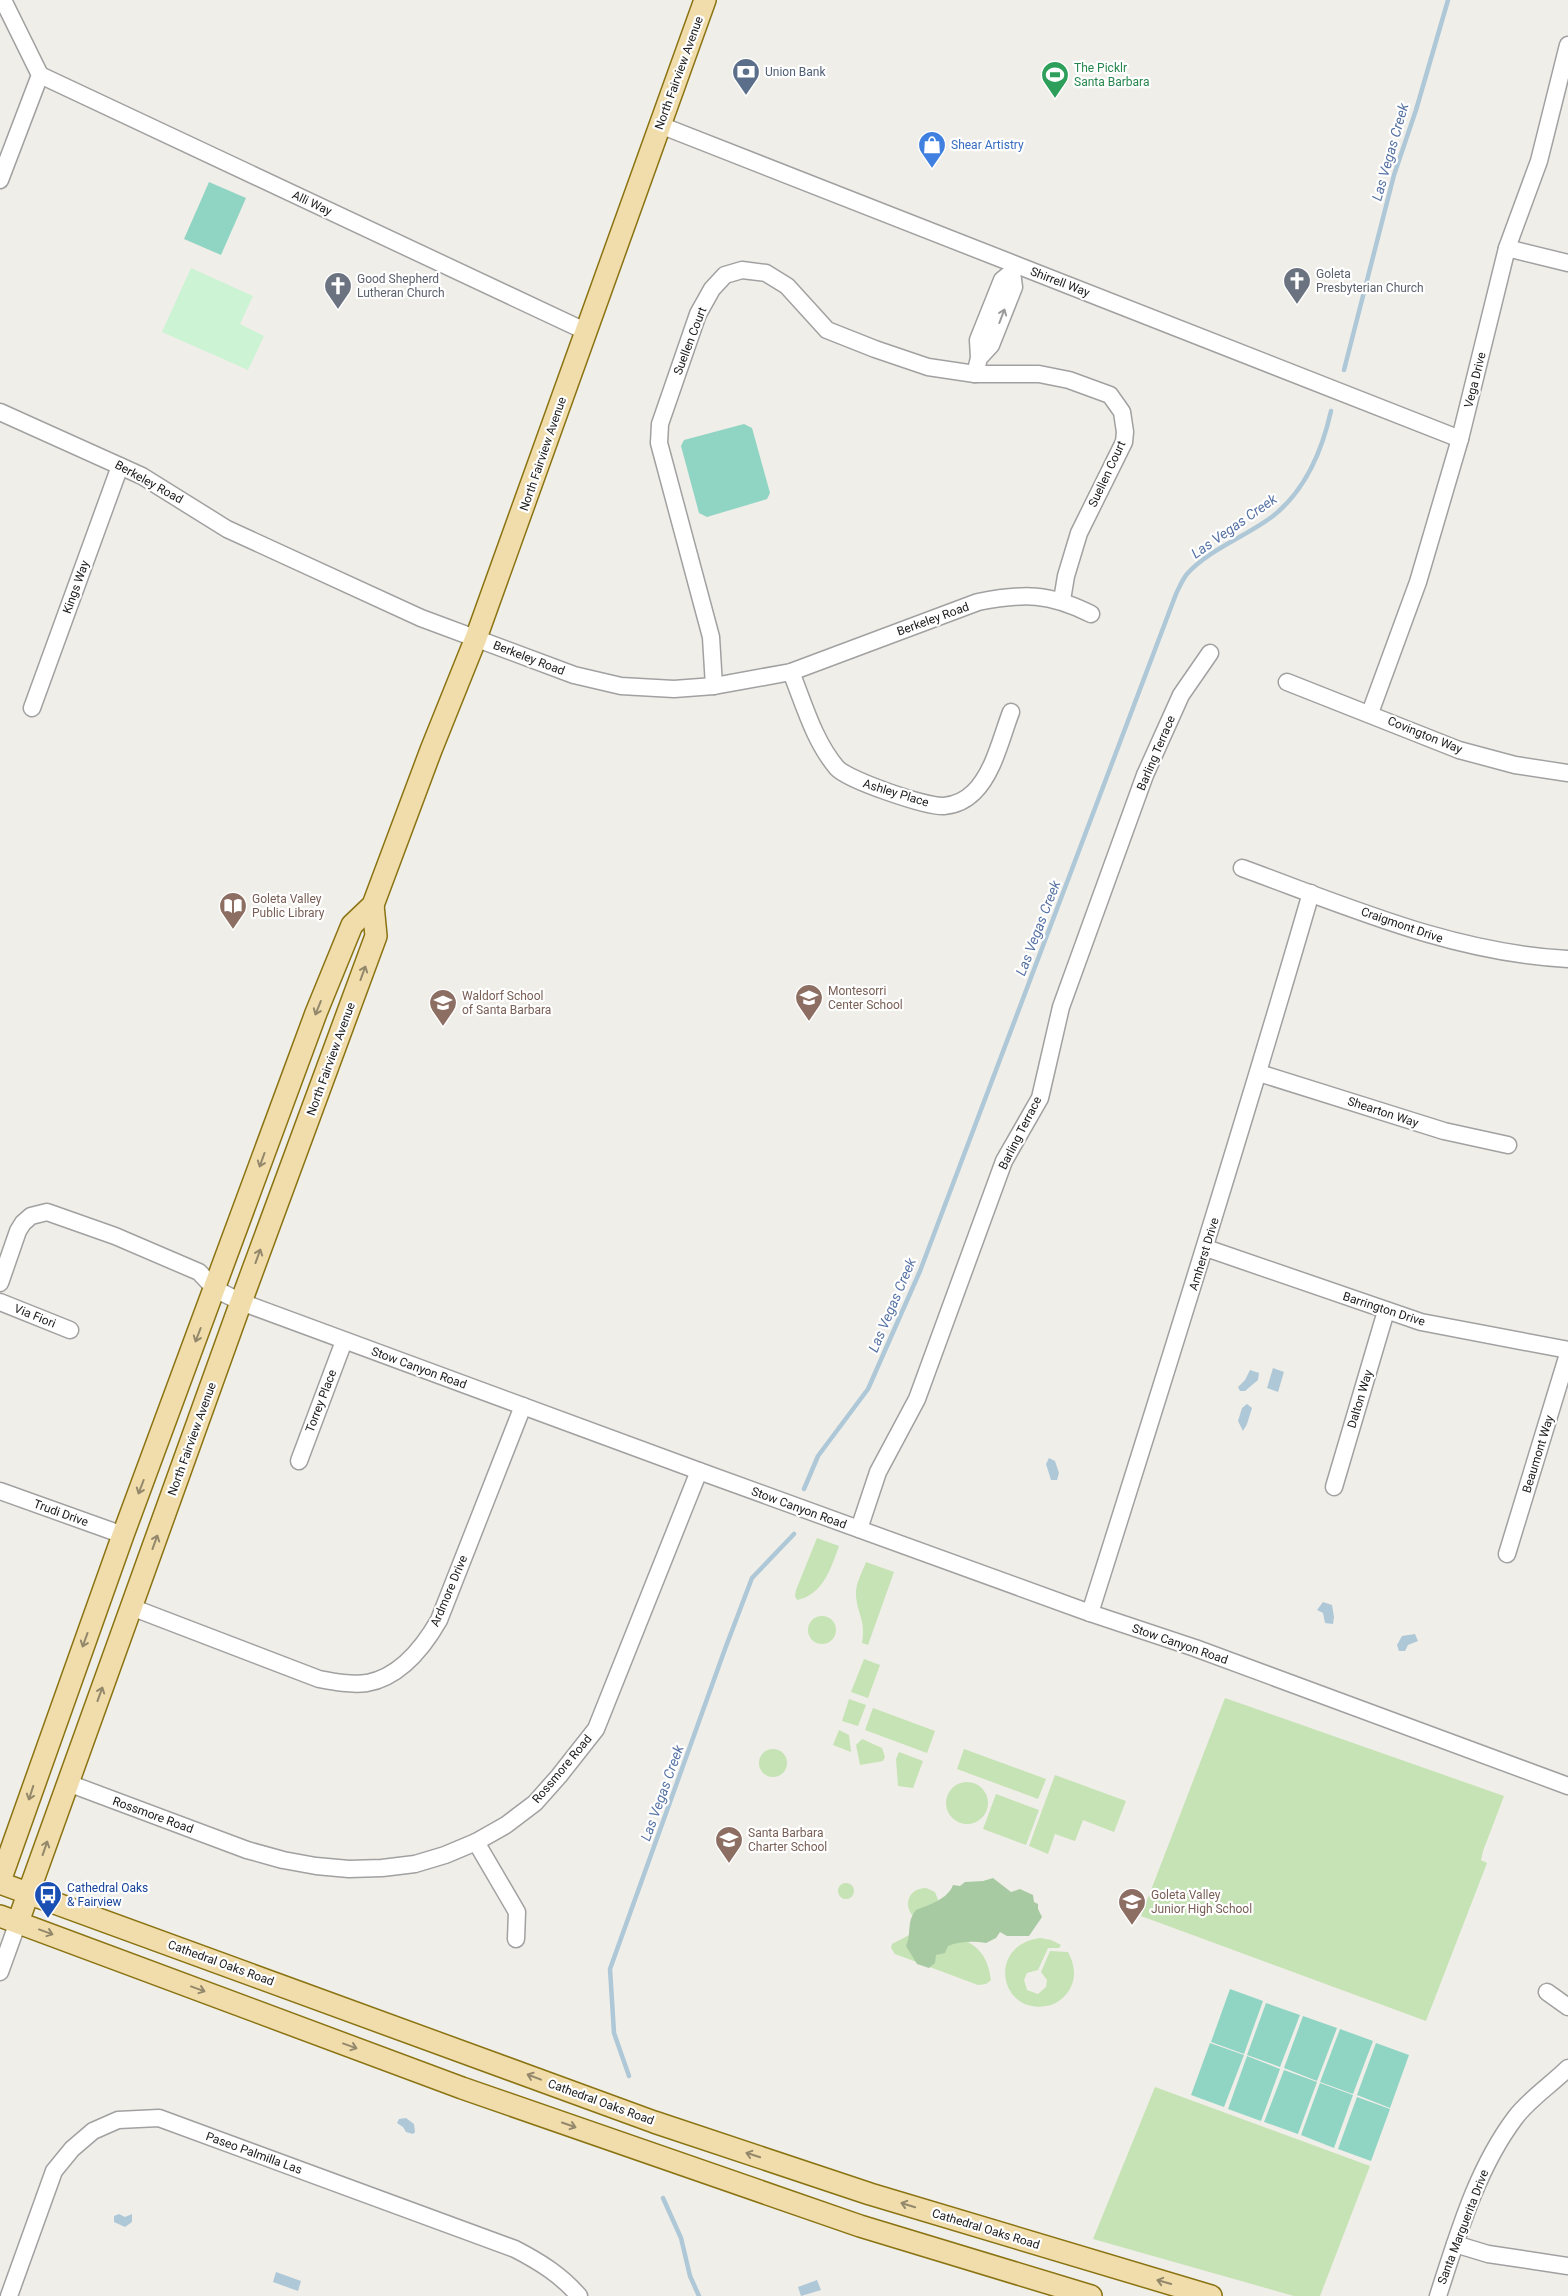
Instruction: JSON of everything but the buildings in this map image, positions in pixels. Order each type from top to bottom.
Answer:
[{"type":"main road","name":"North Fairview Avenue","points":[[0,1882],[123,1535],[316,1013],[352,925],[373,905],[431,750],[476,638],[705,0]]},
{"type":"main road","name":"North Fairview Avenue","points":[[9,1919],[28,1893],[241,1302],[376,936],[373,905]]},
{"type":"main road","name":"Cathedral Oaks Road","points":[[0,1882],[475,2054],[639,2116],[870,2194],[1211,2296]]},
{"type":"main road","points":[[9,1919],[545,2117],[860,2226],[1091,2296]]},
{"type":"street","points":[[0,180],[40,75],[3,0]]},
{"type":"street","name":"Vega Drive","points":[[1370,713],[1418,582],[1460,439],[1508,248],[1539,161],[1565,69],[1568,45]]},
{"type":"street","name":"Alli Way","points":[[40,75],[585,332]]},
{"type":"street","name":"Shirrell Way","points":[[660,125],[1012,268],[1460,439]]},
{"type":"street","points":[[1508,248],[1568,263]]},
{"type":"street","points":[[975,374],[979,358],[991,345],[1014,286],[1012,268]]},
{"type":"street","name":"Suellen Court","points":[[714,686],[711,637],[658,443],[663,414],[698,314],[712,289],[725,275],[742,270],[766,273],[787,286],[826,330],[875,349],[928,367],[975,374],[1039,374],[1070,380],[1110,395],[1122,412],[1126,432],[1124,442],[1079,533],[1066,576],[1062,600]]},
{"type":"street","name":"Berkeley Road","points":[[0,412],[164,488],[207,517],[245,538],[421,618],[574,675],[620,686],[674,689],[714,686],[791,672],[978,602],[1007,597],[1033,596],[1062,600],[1091,614]]},
{"type":"street","name":"Kings Way","points":[[32,708],[120,466]]},
{"type":"street","name":"Barling Terrace","points":[[859,1529],[878,1472],[917,1399],[1004,1161],[1040,1098],[1061,1007],[1145,775],[1181,695],[1210,653]]},
{"type":"street","name":"Ashley Place","points":[[791,672],[810,722],[824,750],[838,769],[855,780],[927,804],[942,806],[960,803],[974,792],[984,779],[991,765],[1011,712]]},
{"type":"street","name":"Covington Way","points":[[1287,682],[1370,713],[1459,750],[1516,765],[1568,773]]},
{"type":"street","name":"Craigmont Drive","points":[[1242,868],[1414,931],[1452,942],[1532,958],[1568,959]]},
{"type":"street","name":"Amherst Drive","points":[[1090,1613],[1206,1248],[1259,1073],[1310,893]]},
{"type":"street","name":"Shearton Way","points":[[1259,1073],[1444,1132],[1508,1145]]},
{"type":"street","name":"Stow Canyon Road","points":[[0,1283],[18,1231],[23,1223],[40,1213],[58,1215],[137,1245],[198,1272],[215,1289],[241,1302],[344,1341],[1090,1613],[1195,1648],[1568,1786]]},
{"type":"street","name":"Barrington Drive","points":[[1206,1248],[1386,1312],[1421,1322],[1568,1350]]},
{"type":"street","name":"Via Fiori","points":[[0,1302],[70,1330]]},
{"type":"street","name":"Dalton Way","points":[[1334,1487],[1386,1312]]},
{"type":"street","name":"Torrey Place","points":[[299,1461],[344,1341]]},
{"type":"street","name":"Beaumont Way","points":[[1507,1554],[1568,1354]]},
{"type":"street","name":"Ardmore Drive","points":[[131,1607],[320,1679],[346,1683],[367,1683],[388,1675],[405,1664],[424,1646],[439,1620],[523,1406]]},
{"type":"street","name":"Rossmore Road","points":[[68,1784],[247,1850],[283,1860],[316,1866],[349,1869],[415,1864],[445,1855],[476,1842],[506,1825],[535,1802],[559,1776],[596,1729],[699,1471]]},
{"type":"street","name":"Trudi Drive","points":[[0,1491],[123,1535]]},
{"type":"street","points":[[476,1842],[516,1912],[516,1939]]},
{"type":"street","name":"North Fairview Avenue","points":[[0,1972],[9,1919]]},
{"type":"street","points":[[1547,1992],[1568,2008]]},
{"type":"street","name":"Santa Marguerita Drive","points":[[1438,2296],[1454,2244],[1478,2183],[1497,2144],[1516,2116],[1568,2068]]},
{"type":"street","name":"Paseo Palmilla Las","points":[[9,2296],[54,2171],[72,2150],[93,2131],[118,2120],[159,2118],[515,2249],[543,2263],[566,2281],[579,2296]]},
{"type":"street","points":[[1454,2244],[1488,2254],[1568,2266]]},
{"type":"green space","points":[[209,182],[246,198],[221,255],[184,239]]},
{"type":"green space","points":[[191,268],[253,296],[240,324],[264,336],[248,370],[162,332]]},
{"type":"green space","points":[[744,424],[752,428],[770,493],[767,499],[707,517],[699,513],[681,446],[684,440]]},
{"type":"green space","points":[[817,1538],[839,1546],[820,1587],[806,1597],[797,1600],[795,1596],[796,1590]]},
{"type":"green space","points":[[866,1562],[894,1572],[868,1645],[862,1643],[862,1624],[856,1596],[858,1583]]},
{"type":"green space","points":[[822,1616],[832,1620],[836,1630],[832,1640],[822,1644],[812,1640],[808,1630],[812,1620]]},
{"type":"green space","points":[[864,1659],[880,1665],[868,1698],[851,1692]]},
{"type":"green space","points":[[1225,1698],[1504,1796],[1483,1851],[1481,1860],[1487,1863],[1426,2021],[1141,1916]]},
{"type":"green space","points":[[849,1699],[866,1705],[858,1726],[842,1721]]},
{"type":"green space","points":[[873,1708],[935,1731],[927,1753],[865,1730]]},
{"type":"green space","points":[[839,1730],[849,1735],[851,1752],[833,1745]]},
{"type":"green space","points":[[862,1739],[882,1748],[885,1757],[883,1761],[860,1765],[856,1745]]},
{"type":"green space","points":[[773,1749],[783,1753],[787,1763],[783,1773],[773,1777],[763,1773],[759,1763],[763,1753]]},
{"type":"green space","points":[[964,1749],[1046,1779],[1038,1799],[957,1769]]},
{"type":"green space","points":[[899,1752],[923,1761],[913,1788],[898,1786],[896,1759]]},
{"type":"green space","points":[[1055,1775],[1126,1801],[1114,1832],[1083,1820],[1075,1841],[1055,1834],[1048,1854],[1029,1846]]},
{"type":"green space","points":[[971,1782],[979,1785],[985,1791],[988,1803],[985,1815],[979,1821],[963,1824],[955,1821],[949,1815],[946,1799],[949,1791],[955,1785]]},
{"type":"green space","points":[[996,1794],[1039,1810],[1026,1845],[983,1829]]},
{"type":"green space","points":[[993,1878],[1011,1892],[1020,1889],[1033,1895],[1034,1902],[1038,1904],[1042,1917],[1029,1936],[1007,1936],[1000,1932],[996,1938],[986,1943],[967,1942],[948,1946],[945,1953],[936,1955],[935,1963],[929,1968],[917,1964],[906,1946],[911,1919],[916,1910],[943,1898],[953,1885],[960,1886],[965,1882],[983,1881]]},
{"type":"green space","points":[[843,1883],[849,1883],[854,1888],[852,1897],[843,1899],[838,1894],[838,1888]]},
{"type":"green space","points":[[926,1888],[935,1892],[940,1905],[912,1915],[909,1910],[908,1901],[912,1893]]},
{"type":"green space","points":[[915,1932],[954,1937],[974,1946],[982,1954],[988,1965],[991,1980],[986,1984],[978,1985],[895,1954],[891,1948],[892,1944]]},
{"type":"green space","points":[[1040,1938],[1051,1940],[1061,1945],[1059,1948],[1048,1948],[1038,1970],[1027,1973],[1024,1980],[1027,1990],[1038,1994],[1046,1987],[1047,1980],[1041,1972],[1050,1951],[1068,1952],[1072,1962],[1074,1977],[1068,1992],[1058,2001],[1046,2006],[1030,2006],[1018,2000],[1009,1990],[1006,1978],[1006,1965],[1012,1953],[1023,1943]]},
{"type":"green space","points":[[1230,1989],[1263,2001],[1244,2054],[1211,2042]]},
{"type":"green space","points":[[1266,2003],[1300,2015],[1280,2067],[1247,2055]]},
{"type":"green space","points":[[1303,2016],[1337,2028],[1317,2081],[1284,2068]]},
{"type":"green space","points":[[1340,2029],[1373,2041],[1353,2094],[1320,2082]]},
{"type":"green space","points":[[1210,2043],[1244,2055],[1224,2107],[1191,2095]]},
{"type":"green space","points":[[1376,2043],[1409,2055],[1390,2108],[1357,2095]]},
{"type":"green space","points":[[1247,2056],[1280,2069],[1261,2121],[1228,2109]]},
{"type":"green space","points":[[1284,2070],[1317,2082],[1298,2134],[1264,2122]]},
{"type":"green space","points":[[1320,2083],[1353,2095],[1334,2148],[1301,2135]]},
{"type":"green space","points":[[1155,2087],[1370,2166],[1320,2296],[1294,2296],[1093,2239]]},
{"type":"green space","points":[[1357,2097],[1390,2109],[1371,2161],[1338,2149]]},
{"type":"water","points":[[1273,1368],[1284,1372],[1278,1392],[1267,1388]]},
{"type":"water","points":[[1250,1370],[1259,1373],[1258,1380],[1245,1391],[1240,1391],[1238,1387],[1245,1380]]},
{"type":"water","points":[[1247,1404],[1252,1408],[1243,1431],[1238,1421],[1242,1408]]},
{"type":"water","points":[[1049,1458],[1055,1461],[1059,1473],[1057,1480],[1051,1480],[1046,1464]]},
{"type":"water","points":[[1323,1602],[1332,1605],[1333,1624],[1325,1623],[1323,1613],[1317,1610]]},
{"type":"water","points":[[1415,1634],[1418,1641],[1408,1645],[1405,1651],[1399,1651],[1397,1645],[1402,1636]]},
{"type":"water","points":[[406,2118],[414,2124],[415,2132],[413,2134],[406,2132],[397,2123],[399,2119]]},
{"type":"water","points":[[119,2214],[125,2217],[132,2214],[132,2222],[125,2227],[114,2222],[114,2216]]},
{"type":"water","points":[[276,2272],[301,2281],[298,2291],[273,2282]]},
{"type":"water","points":[[817,2280],[821,2290],[801,2296],[798,2287]]},
{"type":"waterway","name":"Las Vegas Creek","points":[[1344,370],[1394,175],[1416,110],[1448,0]]},
{"type":"waterway","name":"Las Vegas Creek","points":[[804,1489],[818,1456],[868,1389],[920,1271],[1176,594],[1187,574],[1196,565],[1217,550],[1263,523],[1285,506],[1311,469],[1323,441],[1331,411]]},
{"type":"waterway","name":"Las Vegas Creek","points":[[629,2076],[614,2033],[610,1969],[752,1578],[794,1534]]},
{"type":"waterway","name":"Las Vegas Creek","points":[[663,2198],[681,2238],[690,2276],[699,2296]]},
{"type":"place","name":"Union Bank","points":[[746,96]]},
{"type":"place","name":"The Picklr Santa Barbara","points":[[1055,99]]},
{"type":"place","name":"Shear Artistry","points":[[932,169]]},
{"type":"place","name":"Goleta Presbyterian Church","points":[[1297,305]]},
{"type":"place","name":"Good Shepherd Lutheran Church","points":[[338,310]]},
{"type":"place","name":"Goleta Valley Public Library","points":[[233,930]]},
{"type":"place","name":"Montesorri Center School","points":[[809,1022]]},
{"type":"place","name":"Waldorf School of Santa Barbara","points":[[443,1027]]},
{"type":"place","name":"Santa Barbara Charter School","points":[[729,1864]]},
{"type":"place","name":"Cathedral Oaks & Fairview","points":[[48,1919]]},
{"type":"place","name":"Goleta Valley Junior High School","points":[[1132,1926]]}]
